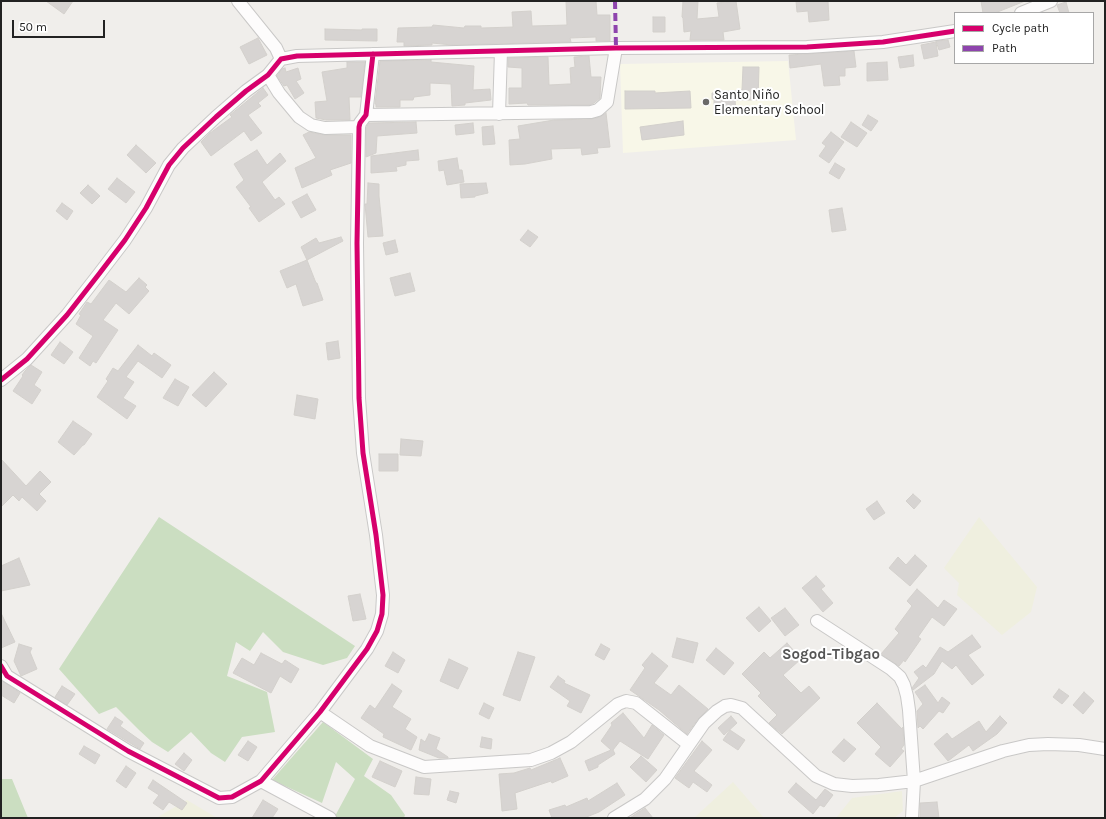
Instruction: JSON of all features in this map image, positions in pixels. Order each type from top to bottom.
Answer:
[{"type":"street","points":[[238,1],[276,48],[281,59]]},
{"type":"street","points":[[1024,12],[1051,1]]},
{"type":"street","points":[[1,380],[27,359],[67,314],[99,274],[125,240],[146,208],[169,166],[183,148],[246,91],[268,75],[281,59],[297,56],[616,48],[807,47],[883,42],[954,31]]},
{"type":"street","points":[[366,115],[591,112],[598,110],[607,102],[616,48]]},
{"type":"street","points":[[499,114],[501,51]]},
{"type":"street","points":[[1,666],[7,676],[128,751],[219,798],[232,797],[261,781],[320,712],[368,649],[377,631],[382,614],[383,601],[376,535],[363,453],[359,398],[359,127],[366,115],[373,54]]},
{"type":"street","points":[[268,75],[279,93],[298,117],[311,125],[325,128],[359,127]]},
{"type":"street","points":[[817,621],[878,659],[900,677],[908,696],[910,710],[914,781],[912,818]]},
{"type":"street","points":[[320,712],[370,746],[424,766],[531,760],[551,753],[571,742],[618,704],[626,701],[636,703],[688,744]]},
{"type":"street","points":[[614,818],[645,799],[665,779],[704,723],[717,711],[725,706],[731,705],[742,708],[816,776],[834,784],[852,786],[879,785],[914,781],[1003,750],[1029,745],[1079,745],[1105,749]]},
{"type":"street","points":[[261,781],[330,818]]},
{"type":"shaded area","name":"Santo Niño Elementary School","points":[[788,61],[796,140],[623,153],[620,64]]},
{"type":"green space","points":[[159,517],[355,646],[347,658],[323,665],[283,652],[263,632],[250,651],[236,642],[227,676],[267,692],[275,732],[242,737],[225,762],[211,753],[191,732],[168,752],[152,742],[116,707],[99,714],[59,669]]},
{"type":"green space","points":[[979,517],[1037,587],[1031,612],[1002,635],[957,595],[959,583],[944,568]]},
{"type":"green space","points":[[323,722],[373,759],[364,776],[391,795],[405,815],[404,818],[334,818],[355,779],[336,762],[322,803],[272,780]]},
{"type":"green space","points":[[1,779],[12,779],[28,818],[1,818]]},
{"type":"green space","points":[[733,782],[764,818],[694,818]]},
{"type":"green space","points":[[902,791],[903,811],[894,818],[836,818],[852,798]]},
{"type":"green space","points":[[187,800],[217,818],[156,818]]},
{"type":"building","points":[[46,1],[73,1],[64,14]]},
{"type":"building","points":[[566,1],[596,1],[597,15],[610,15],[610,41],[596,41],[596,37],[570,38],[571,42],[452,45],[432,43],[432,45],[404,46],[404,42],[397,42],[398,28],[432,27],[433,25],[464,28],[465,26],[481,26],[481,28],[513,27],[512,12],[531,11],[532,26],[567,25]]},
{"type":"building","points":[[683,1],[698,1],[697,19],[719,17],[717,3],[736,1],[740,29],[723,32],[724,40],[690,40],[691,31],[684,32],[682,17]]},
{"type":"building","points":[[796,1],[828,1],[829,20],[809,22],[808,11],[797,12]]},
{"type":"building","points":[[981,1],[1025,1],[998,12],[983,12]]},
{"type":"building","points":[[1066,2],[1069,12],[1060,12],[1057,5]]},
{"type":"building","points":[[653,17],[665,17],[665,32],[653,32]]},
{"type":"building","points":[[325,29],[377,29],[377,41],[325,40]]},
{"type":"building","points":[[258,38],[267,55],[249,64],[240,47]]},
{"type":"building","points":[[948,40],[950,47],[939,50],[936,41]]},
{"type":"building","points":[[936,42],[938,56],[924,59],[921,45]]},
{"type":"building","points":[[854,51],[856,67],[845,68],[845,76],[839,76],[840,85],[824,86],[821,64],[790,68],[789,55]]},
{"type":"building","points":[[913,55],[914,66],[900,68],[898,57]]},
{"type":"building","points":[[589,56],[591,77],[601,77],[600,98],[594,103],[590,105],[528,105],[527,103],[509,104],[509,88],[522,88],[522,68],[508,67],[508,58],[548,57],[549,85],[571,84],[570,68],[575,67],[574,57]]},
{"type":"building","points":[[431,60],[431,62],[474,66],[473,90],[490,89],[491,100],[452,106],[451,84],[430,83],[430,95],[414,97],[413,100],[400,100],[400,107],[376,107],[375,104],[380,61]]},
{"type":"building","points":[[347,62],[365,62],[361,97],[349,97],[350,120],[326,120],[316,118],[315,102],[327,101],[322,72],[347,68]]},
{"type":"building","points":[[887,62],[888,80],[867,81],[867,63]]},
{"type":"building","points":[[743,67],[759,67],[758,100],[735,100],[736,110],[714,112],[714,99],[712,99],[712,93],[742,90]]},
{"type":"building","points":[[285,68],[286,72],[298,68],[301,79],[296,81],[304,93],[295,99],[287,85],[284,86],[277,76],[282,69]]},
{"type":"building","points":[[263,88],[268,95],[258,103],[261,106],[248,115],[262,133],[251,141],[244,131],[211,156],[201,142],[210,133],[232,117],[230,115]]},
{"type":"building","points":[[625,91],[655,91],[655,93],[690,91],[691,108],[625,109]]},
{"type":"building","points":[[606,113],[610,147],[597,148],[598,153],[582,155],[581,148],[551,149],[552,159],[510,165],[509,140],[520,139],[518,126],[554,120],[591,119],[600,117]]},
{"type":"building","points":[[868,115],[878,121],[871,131],[862,125]]},
{"type":"building","points":[[683,121],[684,135],[642,140],[640,127]]},
{"type":"building","points":[[416,122],[417,133],[377,136],[376,153],[366,157],[366,128],[369,123]]},
{"type":"building","points":[[851,122],[867,133],[857,147],[841,137]]},
{"type":"building","points":[[473,123],[474,133],[456,135],[455,125]]},
{"type":"building","points":[[493,126],[495,144],[483,145],[482,127]]},
{"type":"building","points":[[309,132],[325,135],[351,135],[351,163],[330,170],[332,175],[302,188],[295,168],[316,158],[303,135]]},
{"type":"building","points":[[831,132],[844,142],[829,163],[819,156],[826,146],[822,143]]},
{"type":"building","points":[[136,145],[156,163],[146,173],[127,155]]},
{"type":"building","points":[[257,150],[267,165],[280,153],[286,161],[262,182],[275,200],[279,197],[285,204],[259,222],[249,208],[251,207],[236,187],[244,180],[234,164]]},
{"type":"building","points":[[418,150],[419,160],[406,161],[406,165],[396,167],[397,171],[371,173],[371,156]]},
{"type":"building","points":[[457,158],[459,170],[462,170],[464,182],[447,185],[444,170],[439,171],[438,161]]},
{"type":"building","points":[[835,163],[845,169],[839,179],[829,173]]},
{"type":"building","points":[[117,178],[135,192],[126,203],[108,189]]},
{"type":"building","points":[[368,183],[379,184],[383,236],[368,237],[365,204],[367,204]]},
{"type":"building","points":[[486,183],[488,193],[475,197],[461,198],[460,184]]},
{"type":"building","points":[[88,185],[100,196],[92,204],[80,193]]},
{"type":"building","points":[[307,194],[316,210],[301,218],[292,202]]},
{"type":"building","points":[[62,203],[73,211],[67,220],[56,211]]},
{"type":"building","points":[[842,208],[846,230],[832,232],[829,210]]},
{"type":"building","points":[[528,230],[538,237],[530,247],[520,240]]},
{"type":"building","points":[[341,237],[343,241],[307,260],[301,247],[316,238],[319,243]]},
{"type":"building","points":[[395,240],[398,252],[386,255],[383,243]]},
{"type":"building","points":[[307,260],[323,300],[303,306],[296,284],[287,288],[280,271]]},
{"type":"building","points":[[410,273],[415,291],[395,296],[390,278]]},
{"type":"building","points":[[139,278],[147,285],[145,287],[149,291],[129,314],[116,303],[103,320],[118,330],[96,363],[93,361],[90,366],[79,358],[93,336],[76,324],[81,315],[79,314],[87,302],[91,304],[109,280],[126,292]]},
{"type":"building","points":[[338,341],[340,358],[328,360],[326,343]]},
{"type":"building","points":[[60,342],[73,352],[64,364],[51,355]]},
{"type":"building","points":[[138,345],[152,356],[154,353],[171,365],[162,378],[138,361],[126,377],[134,382],[123,398],[136,406],[127,419],[97,397],[108,381],[106,379],[113,368],[118,371]]},
{"type":"building","points":[[31,365],[42,372],[34,385],[41,390],[32,404],[13,391],[23,376],[22,375]]},
{"type":"building","points":[[214,372],[227,384],[206,407],[192,395]]},
{"type":"building","points":[[175,379],[189,387],[178,406],[163,398]]},
{"type":"building","points":[[297,395],[318,399],[315,419],[294,415]]},
{"type":"building","points":[[73,421],[92,434],[74,455],[58,442]]},
{"type":"building","points":[[401,439],[423,441],[421,456],[400,455]]},
{"type":"building","points":[[379,454],[398,454],[398,471],[379,471]]},
{"type":"building","points":[[1,459],[26,486],[40,471],[51,482],[39,494],[46,501],[37,511],[22,497],[19,501],[13,495],[1,507]]},
{"type":"building","points":[[913,494],[921,501],[914,509],[906,501]]},
{"type":"building","points":[[877,501],[885,513],[874,520],[866,509]]},
{"type":"building","points":[[915,555],[927,566],[910,586],[889,568],[898,557],[906,565]]},
{"type":"building","points":[[19,558],[30,585],[1,591],[1,566]]},
{"type":"building","points":[[816,576],[825,586],[821,589],[833,603],[823,612],[802,588]]},
{"type":"building","points":[[917,589],[938,608],[944,600],[957,609],[944,626],[932,617],[918,637],[921,639],[905,662],[904,660],[899,666],[881,654],[899,633],[895,629],[912,606],[907,601]]},
{"type":"building","points":[[360,594],[366,619],[353,621],[348,596]]},
{"type":"building","points":[[759,607],[771,621],[759,632],[746,618]]},
{"type":"building","points":[[785,608],[799,625],[785,636],[771,618]]},
{"type":"building","points":[[1,613],[15,642],[1,648]]},
{"type":"building","points":[[972,635],[981,647],[968,655],[984,675],[972,685],[956,665],[952,669],[942,661],[934,674],[913,690],[912,688],[919,678],[914,672],[923,665],[926,668],[940,647],[948,652]]},
{"type":"building","points":[[677,638],[698,643],[693,663],[672,657]]},
{"type":"building","points":[[787,643],[801,659],[783,675],[801,693],[809,686],[820,698],[782,734],[769,723],[777,715],[758,696],[761,693],[742,674],[764,652],[770,658]]},
{"type":"building","points":[[19,644],[32,648],[30,652],[37,669],[21,676],[14,661]]},
{"type":"building","points":[[601,644],[610,649],[604,660],[595,655]]},
{"type":"building","points":[[716,648],[734,663],[724,675],[706,660]]},
{"type":"building","points":[[393,652],[405,660],[398,673],[385,666]]},
{"type":"building","points":[[518,652],[535,657],[520,701],[503,695]]},
{"type":"building","points":[[261,653],[282,664],[285,660],[299,669],[291,683],[280,676],[271,693],[233,673],[242,658],[254,665]]},
{"type":"building","points":[[652,653],[668,666],[654,683],[671,695],[679,685],[708,709],[698,719],[687,734],[659,710],[630,690],[645,668],[642,665]]},
{"type":"building","points":[[449,659],[468,668],[458,689],[440,681]]},
{"type":"building","points":[[558,676],[565,681],[564,683],[590,695],[581,713],[567,706],[570,701],[550,687]]},
{"type":"building","points":[[1,680],[20,693],[14,703],[1,695]]},
{"type":"building","points":[[392,684],[402,691],[392,707],[411,719],[405,729],[417,737],[411,750],[383,737],[384,734],[361,718],[370,705],[375,709]]},
{"type":"building","points":[[925,685],[938,703],[942,697],[950,703],[943,713],[939,711],[923,729],[920,726],[918,728],[917,711],[923,704],[915,692]]},
{"type":"building","points":[[62,686],[75,694],[67,705],[55,697]]},
{"type":"building","points":[[1059,689],[1069,696],[1062,704],[1053,697]]},
{"type":"building","points":[[1084,692],[1094,701],[1083,714],[1073,705]]},
{"type":"building","points":[[484,703],[494,708],[489,719],[479,714]]},
{"type":"building","points":[[877,703],[902,729],[903,727],[904,745],[901,749],[904,751],[890,767],[875,754],[881,747],[857,723]]},
{"type":"building","points":[[623,713],[644,738],[652,725],[664,735],[648,759],[620,741],[613,750],[615,754],[598,765],[598,767],[589,771],[585,761],[611,750],[601,741],[612,725],[611,723]]},
{"type":"building","points":[[731,716],[737,723],[724,735],[718,728]]},
{"type":"building","points":[[1000,716],[1007,723],[997,734],[973,751],[969,745],[948,761],[934,744],[947,733],[952,739],[979,721],[986,732]]},
{"type":"building","points":[[115,717],[123,722],[120,726],[144,743],[140,749],[107,729]]},
{"type":"building","points":[[730,730],[745,740],[738,750],[723,740]]},
{"type":"building","points":[[429,734],[440,738],[436,749],[448,758],[439,758],[419,750],[421,739],[425,742]]},
{"type":"building","points":[[482,737],[492,739],[491,749],[480,747]]},
{"type":"building","points":[[844,739],[856,749],[844,762],[832,752]]},
{"type":"building","points":[[248,741],[257,747],[248,761],[238,755]]},
{"type":"building","points":[[702,741],[712,750],[694,771],[712,785],[707,792],[693,782],[689,788],[675,778]]},
{"type":"building","points":[[84,746],[100,755],[95,764],[79,754]]},
{"type":"building","points":[[184,753],[192,760],[184,771],[175,764]]},
{"type":"building","points":[[641,756],[657,770],[646,782],[630,767]]},
{"type":"building","points":[[560,758],[568,776],[552,783],[551,781],[515,793],[517,809],[502,811],[499,774],[514,773],[530,768],[531,770]]},
{"type":"building","points":[[380,761],[402,771],[395,787],[372,777]]},
{"type":"building","points":[[126,766],[136,773],[126,788],[116,781]]},
{"type":"building","points":[[416,777],[431,779],[429,795],[414,794]]},
{"type":"building","points":[[153,780],[187,803],[182,810],[169,802],[163,810],[153,803],[159,795],[148,788]]},
{"type":"building","points":[[617,783],[625,795],[599,812],[584,818],[552,818],[549,810],[565,805],[566,807],[587,798],[588,801]]},
{"type":"building","points":[[796,783],[816,800],[825,789],[833,795],[824,807],[820,805],[813,814],[788,792]]},
{"type":"building","points":[[450,791],[459,793],[456,803],[447,800]]},
{"type":"building","points":[[263,800],[278,809],[272,818],[252,818]]},
{"type":"building","points":[[937,802],[939,818],[920,818],[920,803]]},
{"type":"building","points":[[645,808],[653,818],[630,818],[634,815]]},
{"type":"marked path","points":[[615,1],[616,48]]},
{"type":"cycle path","points":[[1,380],[27,359],[67,315],[125,240],[146,208],[169,165],[183,148],[246,91],[268,75],[281,59],[297,56],[616,48],[807,47],[883,42],[954,31]]},
{"type":"cycle path","points":[[1,666],[7,676],[128,751],[219,798],[232,797],[261,781],[320,712],[367,649],[377,631],[382,614],[383,595],[376,535],[363,453],[359,398],[357,243],[359,127],[366,115],[373,54]]},
{"type":"place","name":"Santo Niño Elementary School","points":[[706,102]]},
{"type":"district","name":"Sogod-Tibgao","points":[[831,655]]}]
